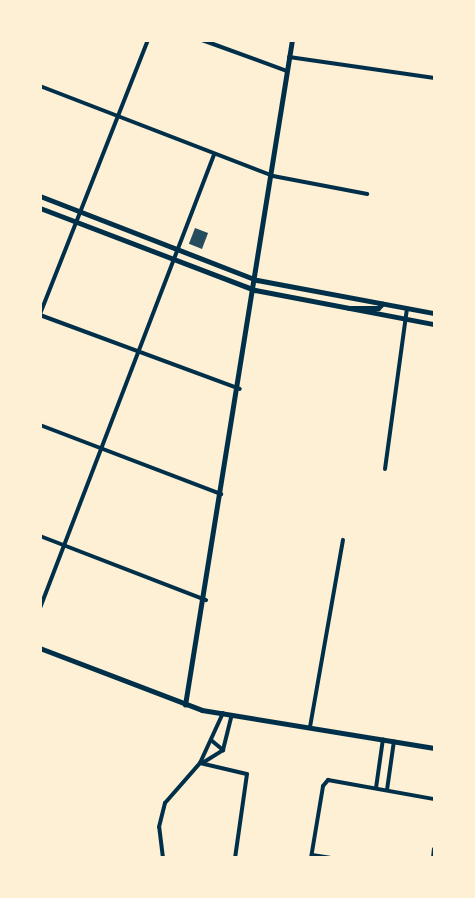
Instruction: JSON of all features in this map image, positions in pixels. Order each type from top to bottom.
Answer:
[{"type":"main road","points":[[40,196],[256,285],[326,294],[435,313]]},
{"type":"main road","points":[[40,208],[175,261],[324,305],[435,324]]},
{"type":"main road","points":[[324,305],[326,294]]},
{"type":"main road","points":[[347,309],[378,308],[382,304]]},
{"type":"street","points":[[148,40],[40,314],[240,389]]},
{"type":"street","points":[[202,40],[288,71]]},
{"type":"street","points":[[185,705],[206,600],[221,494],[240,389],[292,40]]},
{"type":"street","points":[[289,57],[435,78]]},
{"type":"street","points":[[40,86],[273,176],[367,194]]},
{"type":"street","points":[[40,608],[175,261],[214,154]]},
{"type":"street","points":[[385,470],[407,308]]},
{"type":"street","points":[[40,425],[221,494]]},
{"type":"street","points":[[40,536],[206,600]]},
{"type":"street","points":[[310,727],[343,540]]},
{"type":"street","points":[[40,648],[185,705],[232,715],[434,748]]},
{"type":"street","points":[[163,858],[159,828],[165,803],[200,763],[223,713]]},
{"type":"street","points":[[200,763],[223,750],[232,715]]},
{"type":"street","points":[[211,740],[223,750]]},
{"type":"street","points":[[376,788],[383,740]]},
{"type":"street","points":[[387,790],[394,741]]},
{"type":"street","points":[[200,763],[247,774],[235,858]]},
{"type":"street","points":[[330,858],[311,856],[323,786],[328,780],[435,799]]},
{"type":"street","points":[[433,858],[435,849]]},
{"type":"building","points":[[195,228],[208,233],[202,249],[189,244]]}]
